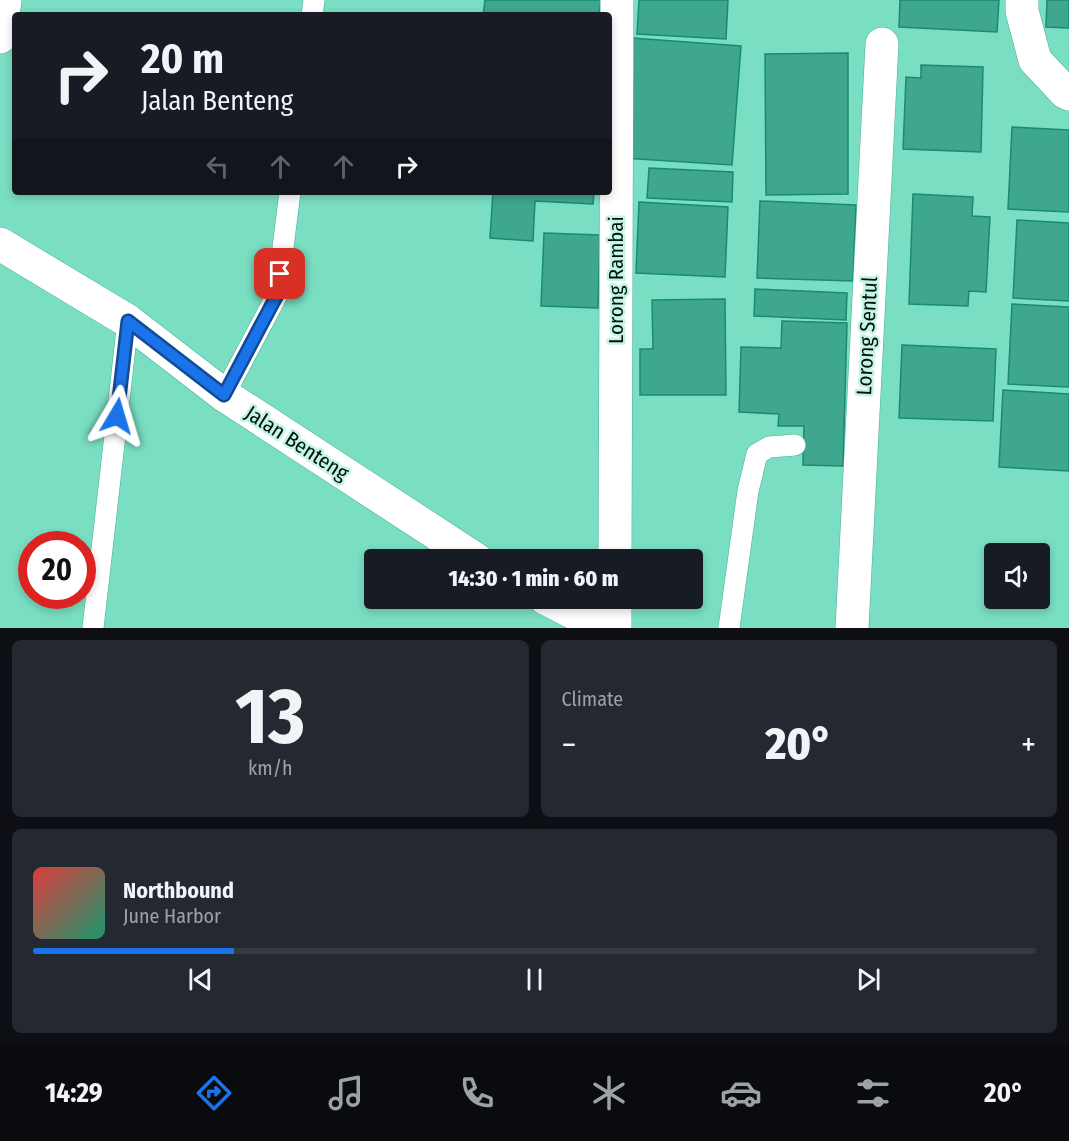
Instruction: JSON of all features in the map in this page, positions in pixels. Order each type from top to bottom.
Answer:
[{"type":"street","points":[[0,37],[5,0]]},
{"type":"street","name":"Lorong Rambai","points":[[615,549],[617,0]]},
{"type":"street","points":[[1023,0],[1022,11],[1035,60],[1065,92],[1069,93]]},
{"type":"street","name":"Lorong Sentul","points":[[852,628],[882,44]]},
{"type":"street","name":"Jalan Benteng","points":[[0,243],[128,321],[224,395],[460,549]]},
{"type":"street","points":[[566,609],[603,628]]},
{"type":"street","points":[[615,609],[615,628]]},
{"type":"lane","points":[[224,395],[277,295],[290,195]]},
{"type":"lane","points":[[93,628],[128,321]]},
{"type":"lane","points":[[729,628],[748,491],[757,454],[769,447],[795,445]]},
{"type":"building","points":[[485,0],[601,0],[599,12],[483,12]]},
{"type":"building","points":[[639,0],[728,0],[726,39],[637,34]]},
{"type":"building","points":[[900,0],[999,0],[997,32],[899,27]]},
{"type":"building","points":[[1047,0],[1069,0],[1069,28],[1046,27]]},
{"type":"building","points":[[632,38],[741,46],[732,165],[623,158]]},
{"type":"building","points":[[848,53],[848,194],[766,195],[765,54]]},
{"type":"building","points":[[921,65],[983,67],[981,152],[903,149],[906,77],[921,78]]},
{"type":"building","points":[[1012,127],[1069,130],[1069,212],[1008,209]]},
{"type":"building","points":[[649,168],[733,172],[732,202],[647,198]]},
{"type":"building","points":[[913,194],[973,197],[972,216],[990,217],[986,292],[969,291],[968,306],[909,304]]},
{"type":"building","points":[[493,195],[594,195],[593,204],[535,201],[533,241],[490,238]]},
{"type":"building","points":[[760,201],[856,205],[853,281],[757,278]]},
{"type":"building","points":[[639,202],[728,207],[725,277],[636,273]]},
{"type":"building","points":[[1017,220],[1069,223],[1069,301],[1013,298]]},
{"type":"building","points":[[544,233],[600,235],[598,308],[541,306]]},
{"type":"building","points":[[755,289],[847,293],[846,320],[754,316]]},
{"type":"building","points":[[725,299],[726,395],[640,395],[640,349],[653,349],[652,300]]},
{"type":"building","points":[[1012,304],[1069,307],[1069,387],[1008,384]]},
{"type":"building","points":[[782,321],[847,323],[843,466],[803,465],[804,426],[778,426],[779,414],[739,412],[741,347],[781,348]]},
{"type":"building","points":[[902,345],[996,349],[993,421],[899,418]]},
{"type":"building","points":[[1003,390],[1069,394],[1069,471],[999,467]]},
{"type":"route","points":[[117,416],[128,321],[224,395],[277,295],[280,274]]}]
